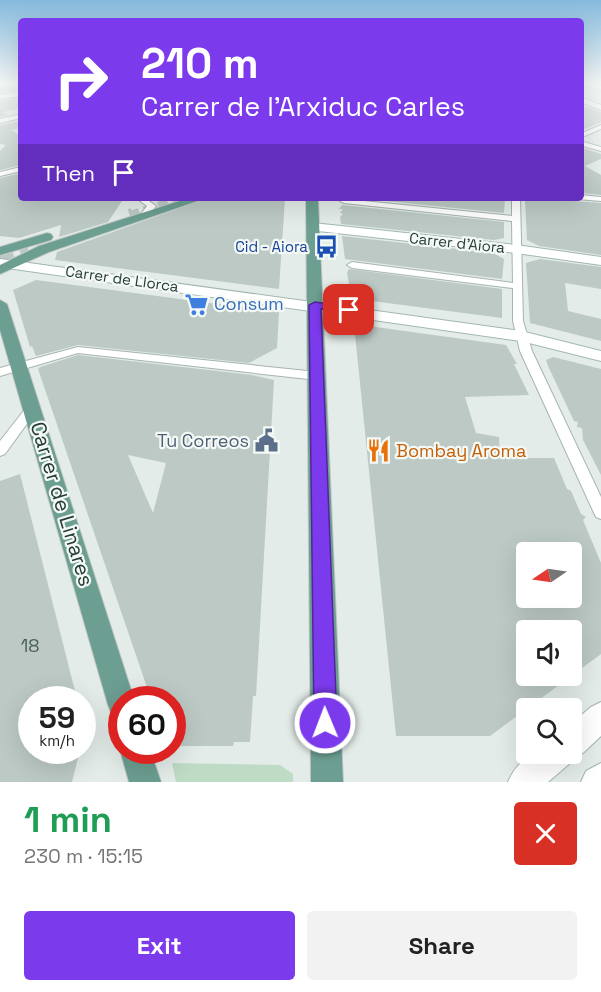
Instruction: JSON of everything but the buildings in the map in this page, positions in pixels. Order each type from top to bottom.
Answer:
[{"type":"main road","points":[[3,266],[164,201]]},
{"type":"main road","points":[[0,251],[139,211],[186,201]]},
{"type":"main road","points":[[312,201],[327,782]]},
{"type":"main road","points":[[27,248],[139,211]]},
{"type":"main road","name":"Carrer d'Aiora","points":[[313,227],[516,249],[601,261]]},
{"type":"main road","name":"Carrer de Llorca","points":[[3,266],[96,275],[521,336],[601,356]]},
{"type":"main road","points":[[0,276],[96,275]]},
{"type":"main road","name":"Carrer de Linares","points":[[0,304],[10,369],[33,407],[116,686]]},
{"type":"main road","points":[[582,733],[601,717]]},
{"type":"main road","points":[[139,764],[145,782]]},
{"type":"main road","points":[[524,782],[545,764]]},
{"type":"main road","points":[[597,782],[601,779]]},
{"type":"street","points":[[584,134],[601,127]]},
{"type":"street","points":[[584,144],[601,149]]},
{"type":"street","points":[[0,174],[18,170]]},
{"type":"street","points":[[584,198],[601,199]]},
{"type":"street","points":[[344,201],[516,219]]},
{"type":"street","points":[[516,201],[518,321],[521,336],[601,513]]},
{"type":"street","points":[[352,265],[517,286]]},
{"type":"street","points":[[10,369],[78,350],[317,376]]},
{"type":"street","points":[[0,451],[33,407]]},
{"type":"green space","points":[[172,764],[280,765],[293,774],[293,782],[176,782]]},
{"type":"tunnel","points":[[133,215],[130,216],[177,201]]},
{"type":"tunnel","points":[[0,258],[28,249]]},
{"type":"place","name":"Cid - Aiora","points":[[326,247]]},
{"type":"place","name":"Consum","points":[[196,304]]},
{"type":"place","name":"Tu Correos","points":[[267,441]]},
{"type":"place","name":"Bombay Aroma","points":[[378,451]]},
{"type":"route","points":[[325,723],[315,305],[349,310]]}]
